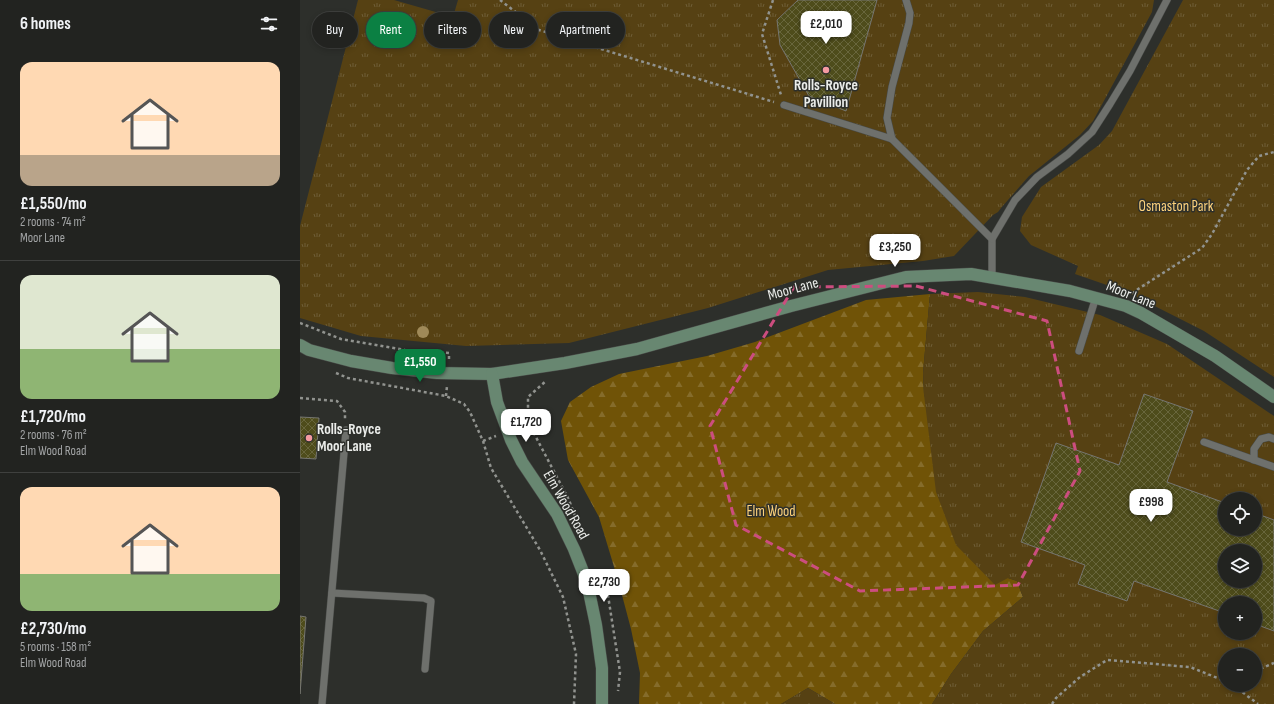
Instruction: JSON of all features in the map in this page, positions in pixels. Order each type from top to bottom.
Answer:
[{"type":"street","name":"Moor Lane","points":[[300,345],[308,350],[351,361],[392,368],[437,373],[492,374],[558,364],[637,349],[790,306],[906,278],[971,274],[1070,291],[1126,306],[1141,313],[1215,356],[1274,397]]},
{"type":"street","name":"Elm Wood Road","points":[[492,374],[497,402],[522,462],[557,514],[574,549],[586,582],[596,625],[602,668],[602,704]]},
{"type":"lane","points":[[892,139],[887,118],[892,87],[909,23],[910,13],[906,0]]},
{"type":"lane","points":[[992,277],[992,239],[1015,200],[1037,177],[1068,154],[1092,132],[1118,91],[1167,0]]},
{"type":"lane","points":[[784,105],[892,139],[992,239]]},
{"type":"lane","points":[[1079,351],[1096,297]]},
{"type":"lane","points":[[322,704],[346,430]]},
{"type":"lane","points":[[1254,460],[1254,449],[1261,439],[1269,437],[1274,439]]},
{"type":"lane","points":[[1204,442],[1274,466]]},
{"type":"lane","points":[[332,593],[424,598],[431,601],[425,669]]},
{"type":"path","points":[[500,0],[539,30],[784,105]]},
{"type":"path","points":[[774,0],[762,34],[784,105]]},
{"type":"path","points":[[1126,306],[1135,291],[1202,248],[1212,234],[1247,170],[1259,156],[1274,152]]},
{"type":"path","points":[[300,323],[341,339],[405,350],[449,353]]},
{"type":"path","points":[[334,372],[348,378],[446,396],[464,404],[470,412],[483,441],[491,468],[540,550],[563,597],[576,654],[574,704]]},
{"type":"path","points":[[483,441],[528,422],[528,397],[544,382],[551,380]]},
{"type":"path","points":[[300,398],[337,401],[344,412],[346,430]]},
{"type":"path","points":[[1052,704],[1056,698],[1080,677],[1106,660],[1190,666],[1218,678]]},
{"type":"path","points":[[1262,668],[1274,663]]},
{"type":"path","points":[[1242,692],[1258,704]]},
{"type":"highlighted area","points":[[916,286],[1047,321],[1080,471],[1018,585],[860,591],[736,525],[710,426],[794,287]]},
{"type":"green space","points":[[358,0],[394,0],[436,12],[424,12],[424,48],[481,48],[481,12],[454,12],[458,0],[1154,0],[1152,12],[1093,121],[1080,135],[1029,176],[998,212],[993,215],[954,256],[923,261],[828,270],[708,308],[569,343],[466,346],[361,336],[300,318],[300,226],[346,48],[358,48],[358,12],[355,12]]},
{"type":"green space","name":"Osmaston Park","points":[[1183,0],[1274,0],[1274,377],[1204,331],[1127,292],[1075,274],[1078,266],[1031,245],[1020,231],[1022,217],[1041,187],[1099,145],[1112,131]]},
{"type":"green space","points":[[978,292],[1025,297],[1100,315],[1167,344],[1274,416],[1274,704],[932,704],[951,674],[983,631],[1023,597],[1017,581],[1008,578],[995,585],[956,545],[936,492],[924,395],[923,373],[930,294]]},
{"type":"green space","name":"Elm Wood","points":[[930,294],[923,373],[924,395],[1008,578],[1017,581],[1023,597],[983,631],[951,674],[932,704],[835,704],[808,688],[781,704],[639,704],[640,673],[631,629],[618,580],[599,517],[568,460],[561,421],[570,402],[591,387],[619,374],[707,356],[755,342],[866,300]]},
{"type":"green space","points":[[808,688],[835,704],[781,704]]},
{"type":"building","name":"Rolls-Royce Pavillion","points":[[798,0],[877,0],[846,111],[809,96],[780,45],[777,20]]},
{"type":"building","points":[[1144,394],[1193,411],[1167,482],[1218,500],[1218,536],[1262,536],[1262,516],[1274,520],[1274,631],[1262,627],[1262,596],[1218,596],[1218,611],[1134,581],[1127,601],[1078,584],[1085,565],[1021,542],[1056,443],[1119,465]]},
{"type":"building","name":"Rolls-Royce Moor Lane","points":[[300,417],[319,418],[316,459],[300,458]]},
{"type":"building","points":[[300,616],[306,617],[300,694]]},
{"type":"place","name":"Rolls-Royce Pavillion","points":[[826,70]]},
{"type":"place","name":"Rolls-Royce Moor Lane","points":[[309,438]]}]
